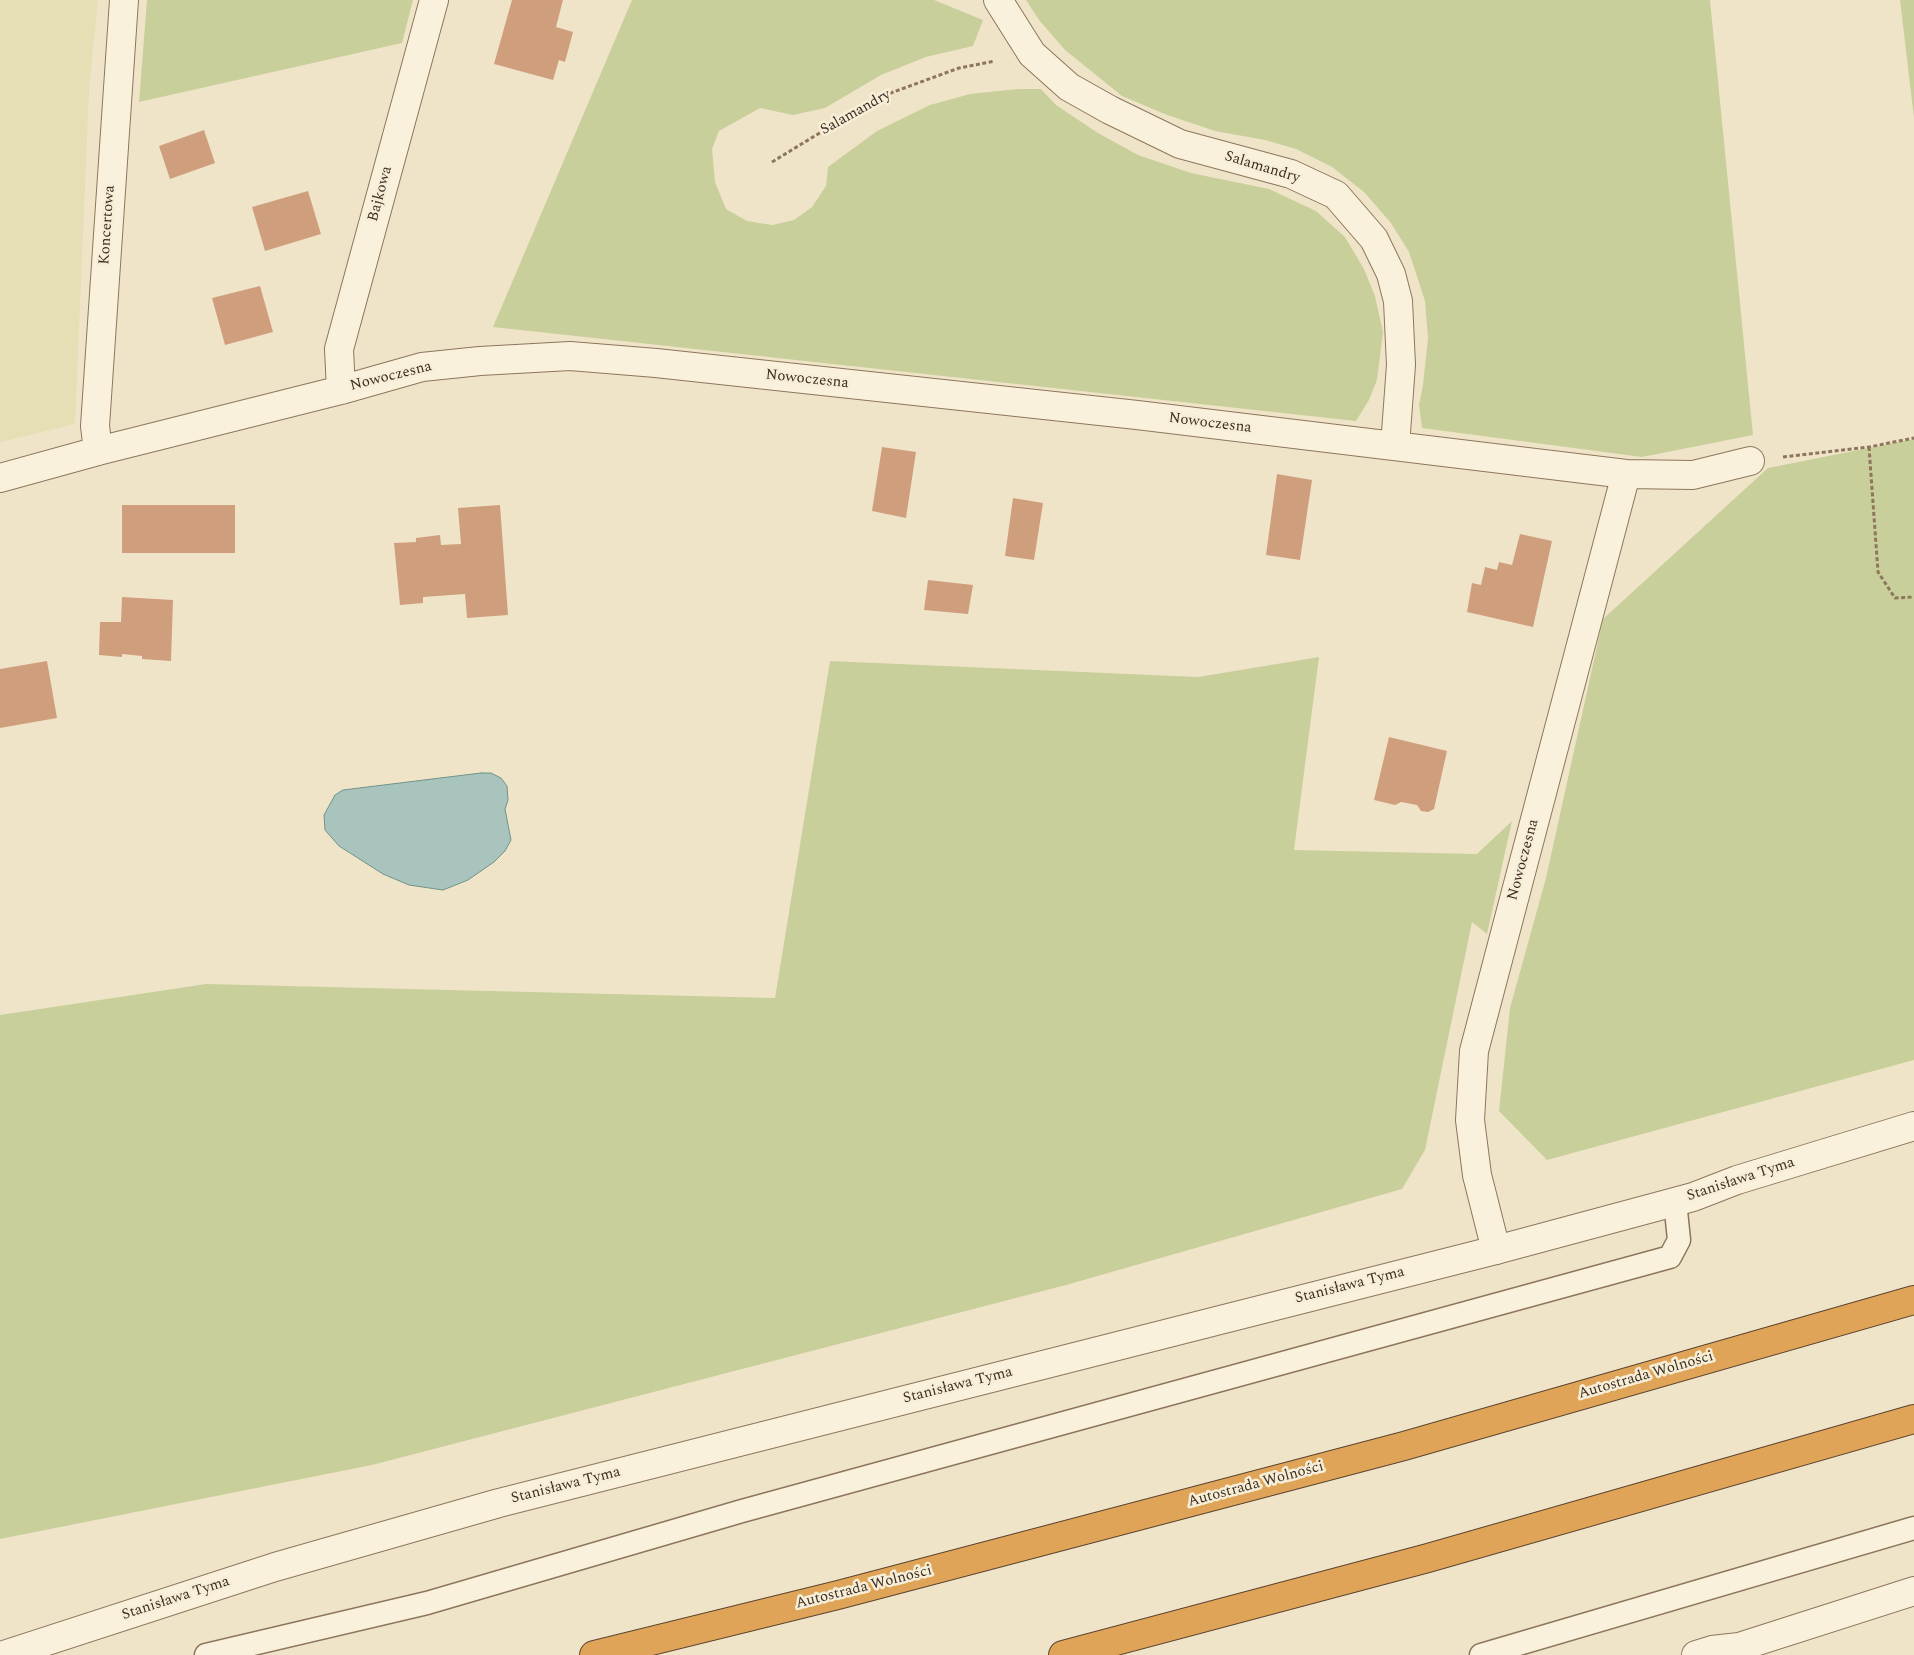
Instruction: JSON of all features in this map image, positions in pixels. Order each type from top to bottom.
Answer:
[{"type":"highway","name":"Autostrada Wolności","points":[[594,1655],[838,1595],[1404,1446],[1914,1300]]},
{"type":"highway","points":[[1063,1655],[1437,1555],[1914,1419]]},
{"type":"street","name":"Koncertowa","points":[[98,451],[95,426],[124,0]]},
{"type":"street","name":"Bajkowa","points":[[341,390],[338,349],[434,0]]},
{"type":"street","name":"Salamandry","points":[[998,0],[1032,54],[1069,87],[1110,110],[1180,144],[1291,174],[1336,195],[1374,239],[1391,274],[1398,300],[1401,365],[1395,446]]},
{"type":"street","name":"Nowoczesna","points":[[0,478],[98,451],[341,390],[422,367],[480,360],[570,356],[666,364],[1098,411],[1626,474],[1693,475],[1750,461]]},
{"type":"street","name":"Nowoczesna","points":[[1496,1250],[1477,1175],[1470,1120],[1474,1051],[1626,474]]},
{"type":"street","name":"Stanisława Tyma","points":[[22,1652],[275,1567],[499,1503],[1496,1250],[1693,1197],[1737,1180],[1914,1126]]},
{"type":"street","points":[[1696,1655],[1712,1650],[1739,1647],[1914,1591]]},
{"type":"lane","points":[[206,1655],[427,1603],[742,1512],[1670,1257],[1680,1240],[1675,1201]]},
{"type":"lane","points":[[1482,1655],[1914,1528]]},
{"type":"path","name":"Salamandry","points":[[772,162],[877,98],[959,68],[1032,54]]},
{"type":"path","points":[[1750,461],[1869,447],[1914,438]]},
{"type":"path","points":[[1869,447],[1878,572],[1895,598],[1914,597]]},
{"type":"shaded area","points":[[0,0],[98,0],[89,90],[75,424],[0,442]]},
{"type":"green space","points":[[147,0],[413,0],[402,43],[139,102]]},
{"type":"green space","points":[[632,0],[934,0],[983,20],[973,46],[926,57],[881,75],[825,108],[793,115],[760,108],[719,131],[712,149],[715,182],[726,209],[747,221],[772,225],[794,220],[812,207],[826,186],[828,167],[877,131],[930,105],[970,94],[1018,89],[1041,89],[1056,105],[1098,133],[1138,155],[1191,173],[1269,189],[1316,211],[1345,237],[1364,269],[1375,296],[1383,332],[1377,380],[1369,400],[1356,421],[493,327]]},
{"type":"green space","points":[[1026,0],[1710,0],[1753,435],[1642,457],[1422,428],[1419,405],[1428,338],[1425,301],[1409,252],[1391,223],[1364,192],[1332,167],[1296,149],[1265,140],[1215,131],[1167,115],[1122,96],[1065,50],[1039,20]]},
{"type":"green space","points":[[1900,0],[1914,0],[1914,118]]},
{"type":"green space","points":[[1914,439],[1914,1060],[1547,1160],[1499,1111],[1510,1008],[1546,878],[1603,619],[1768,468]]},
{"type":"green space","points":[[1319,657],[1294,850],[1477,854],[1512,821],[1487,934],[1472,922],[1425,1150],[1402,1189],[1066,1285],[372,1465],[0,1539],[0,1015],[206,984],[775,998],[830,661],[1198,677]]},
{"type":"water","points":[[491,773],[501,778],[507,786],[508,800],[505,809],[511,840],[505,851],[494,862],[468,880],[443,890],[409,885],[383,874],[339,846],[325,830],[324,815],[335,795],[343,790]]},
{"type":"building","points":[[512,0],[563,0],[556,27],[573,32],[565,62],[559,60],[553,80],[494,64]]},
{"type":"building","points":[[204,130],[215,163],[170,179],[159,146]]},
{"type":"building","points":[[308,191],[321,234],[265,251],[252,207]]},
{"type":"building","points":[[260,286],[273,332],[225,345],[212,298]]},
{"type":"building","points":[[882,447],[916,452],[906,518],[872,511]]},
{"type":"building","points":[[1277,474],[1312,480],[1300,560],[1266,555]]},
{"type":"building","points":[[1013,498],[1043,503],[1034,560],[1005,556]]},
{"type":"building","points":[[122,505],[235,505],[235,553],[122,553]]},
{"type":"building","points":[[500,505],[508,615],[467,618],[465,594],[423,597],[423,603],[400,605],[394,543],[416,542],[416,538],[440,535],[441,545],[461,544],[458,508]]},
{"type":"building","points":[[1520,534],[1552,541],[1533,627],[1467,612],[1472,583],[1481,585],[1485,567],[1497,570],[1499,562],[1512,565]]},
{"type":"building","points":[[928,580],[973,585],[968,614],[924,610]]},
{"type":"building","points":[[122,597],[173,600],[171,661],[142,659],[142,656],[122,654],[122,657],[99,655],[100,622],[121,622]]},
{"type":"building","points":[[47,661],[57,718],[0,728],[0,669]]},
{"type":"building","points":[[1389,737],[1447,751],[1434,809],[1428,812],[1421,811],[1417,805],[1401,802],[1395,805],[1374,800]]}]
